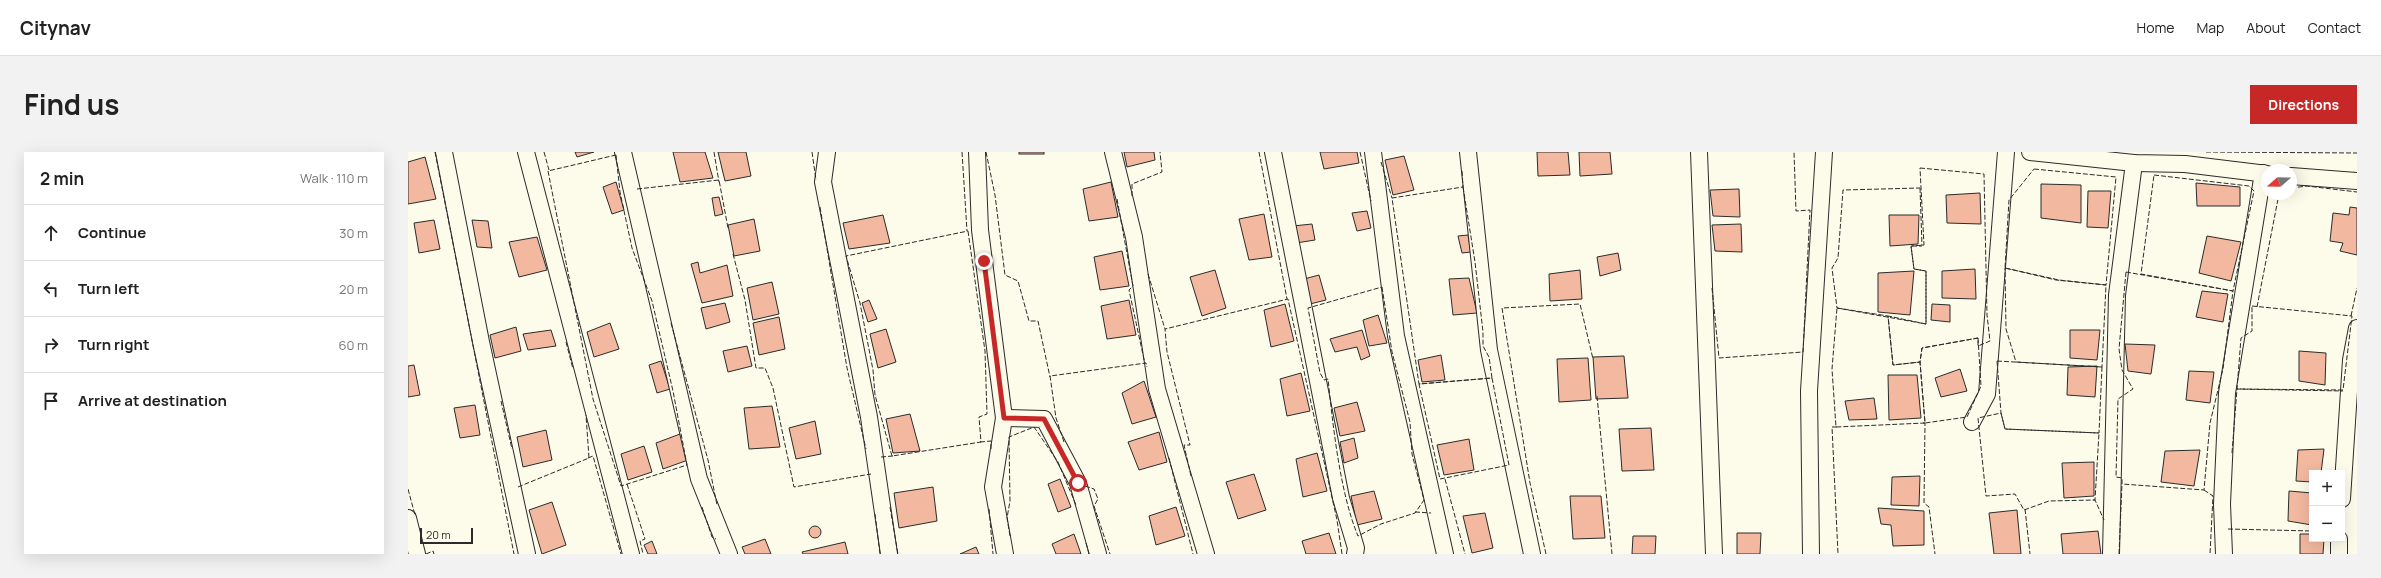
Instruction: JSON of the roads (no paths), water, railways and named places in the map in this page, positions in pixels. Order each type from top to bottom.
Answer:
[{"type":"street","points":[[444,152],[480,342],[527,554]]},
{"type":"street","points":[[526,152],[630,554]]},
{"type":"street","points":[[623,152],[699,478],[729,554]]},
{"type":"street","points":[[827,152],[823,182],[870,418],[889,554]]},
{"type":"street","points":[[977,152],[980,230],[1004,418],[993,487],[1005,554]]},
{"type":"street","points":[[1113,152],[1134,238],[1157,389],[1206,554]]},
{"type":"street","points":[[1273,152],[1340,498],[1355,554]]},
{"type":"street","points":[[1373,152],[1396,336],[1445,554]]},
{"type":"street","points":[[1468,152],[1489,350],[1532,554]]},
{"type":"street","points":[[1699,152],[1714,554]]},
{"type":"street","points":[[1812,554],[1809,391],[1824,152]]},
{"type":"street","points":[[1972,422],[1987,394],[2006,152]]},
{"type":"street","points":[[2030,152],[2134,163],[2186,158],[2261,172]]},
{"type":"street","points":[[2111,554],[2118,295],[2134,163]]},
{"type":"street","points":[[2297,176],[2357,181]]},
{"type":"street","points":[[2224,554],[2222,504],[2228,393],[2261,197]]},
{"type":"street","points":[[2344,470],[2351,360],[2357,328]]},
{"type":"street","points":[[1004,418],[1044,419],[1078,483],[1098,554]]},
{"type":"street","points":[[408,518],[417,554]]},
{"type":"street","points":[[2338,554],[2340,542]]}]
